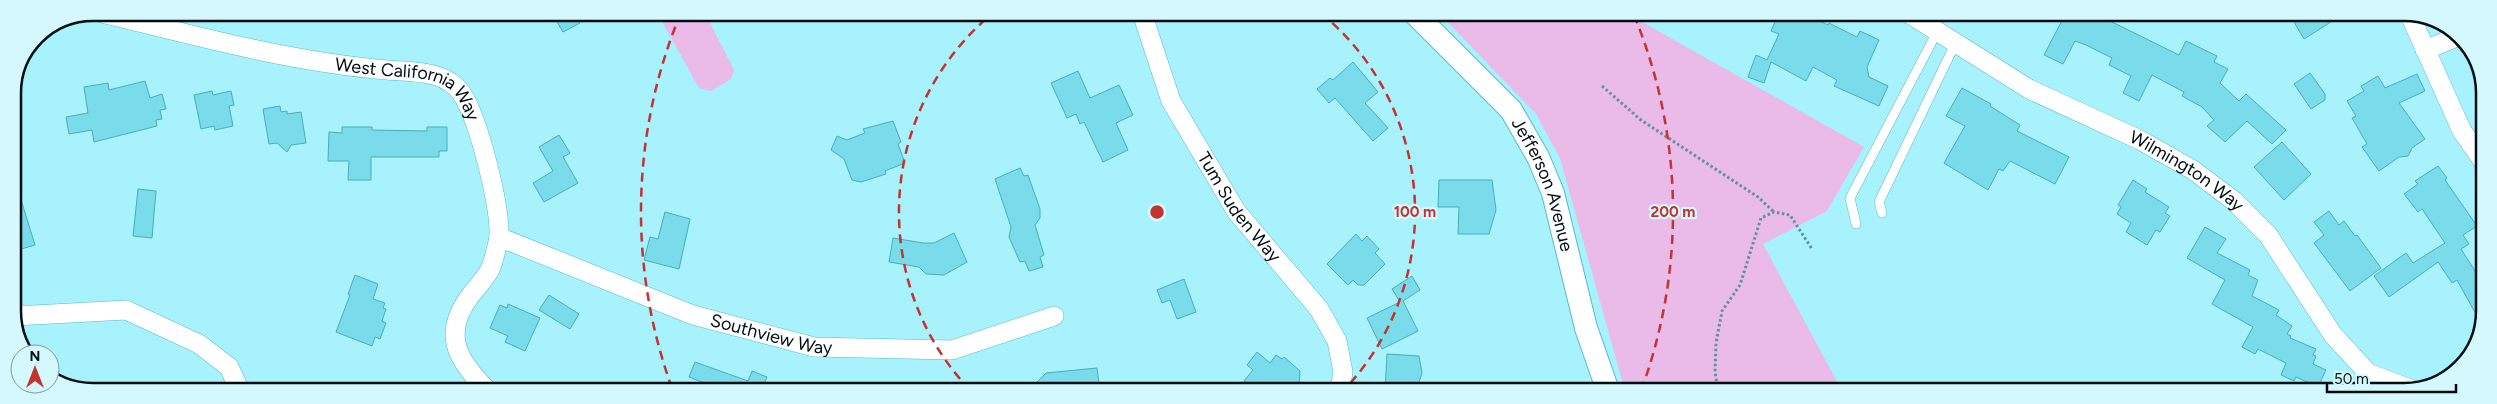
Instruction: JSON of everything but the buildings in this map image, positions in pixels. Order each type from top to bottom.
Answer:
[{"type":"street","name":"West California Way","points":[[137,21],[230,45],[358,68],[434,74],[456,85],[467,101],[491,179],[497,209],[499,237],[491,268],[466,301],[455,325],[454,334],[460,356],[467,370],[480,383]]},
{"type":"street","name":"Tum Suden Way","points":[[1145,21],[1171,101],[1236,211],[1319,309],[1337,341],[1343,372],[1341,383]]},
{"type":"street","name":"Jefferson Avenue","points":[[1422,21],[1511,110],[1538,157],[1553,193],[1586,328],[1605,383]]},
{"type":"street","name":"Wilmington Way","points":[[1920,21],[2029,89],[2140,140],[2186,166],[2234,201],[2268,235],[2333,335],[2368,373],[2394,383]]},
{"type":"street","points":[[2413,22],[2462,131],[2476,151]]},
{"type":"street","points":[[2425,50],[2451,39]]},
{"type":"street","name":"Southview Way","points":[[499,237],[693,315],[814,347],[952,350],[1054,316]]},
{"type":"street","points":[[22,316],[126,310],[199,344],[229,367],[236,383]]},
{"type":"lane","points":[[1856,224],[1850,198],[1937,32]]},
{"type":"lane","points":[[1882,213],[1879,202],[1956,42]]},
{"type":"lane","points":[[2363,383],[2368,373]]},
{"type":"path","points":[[1602,86],[1641,120],[1758,197],[1774,212],[1790,215],[1812,248]]},
{"type":"path","points":[[1717,383],[1715,372],[1716,343],[1722,311],[1740,285],[1761,218],[1774,212]]},
{"type":"shaded area","points":[[663,21],[709,21],[734,70],[731,79],[711,91],[699,88]]},
{"type":"shaded area","points":[[1447,21],[1640,21],[1864,147],[1827,211],[1763,244],[1838,383],[1623,383],[1560,158],[1536,114]]}]
